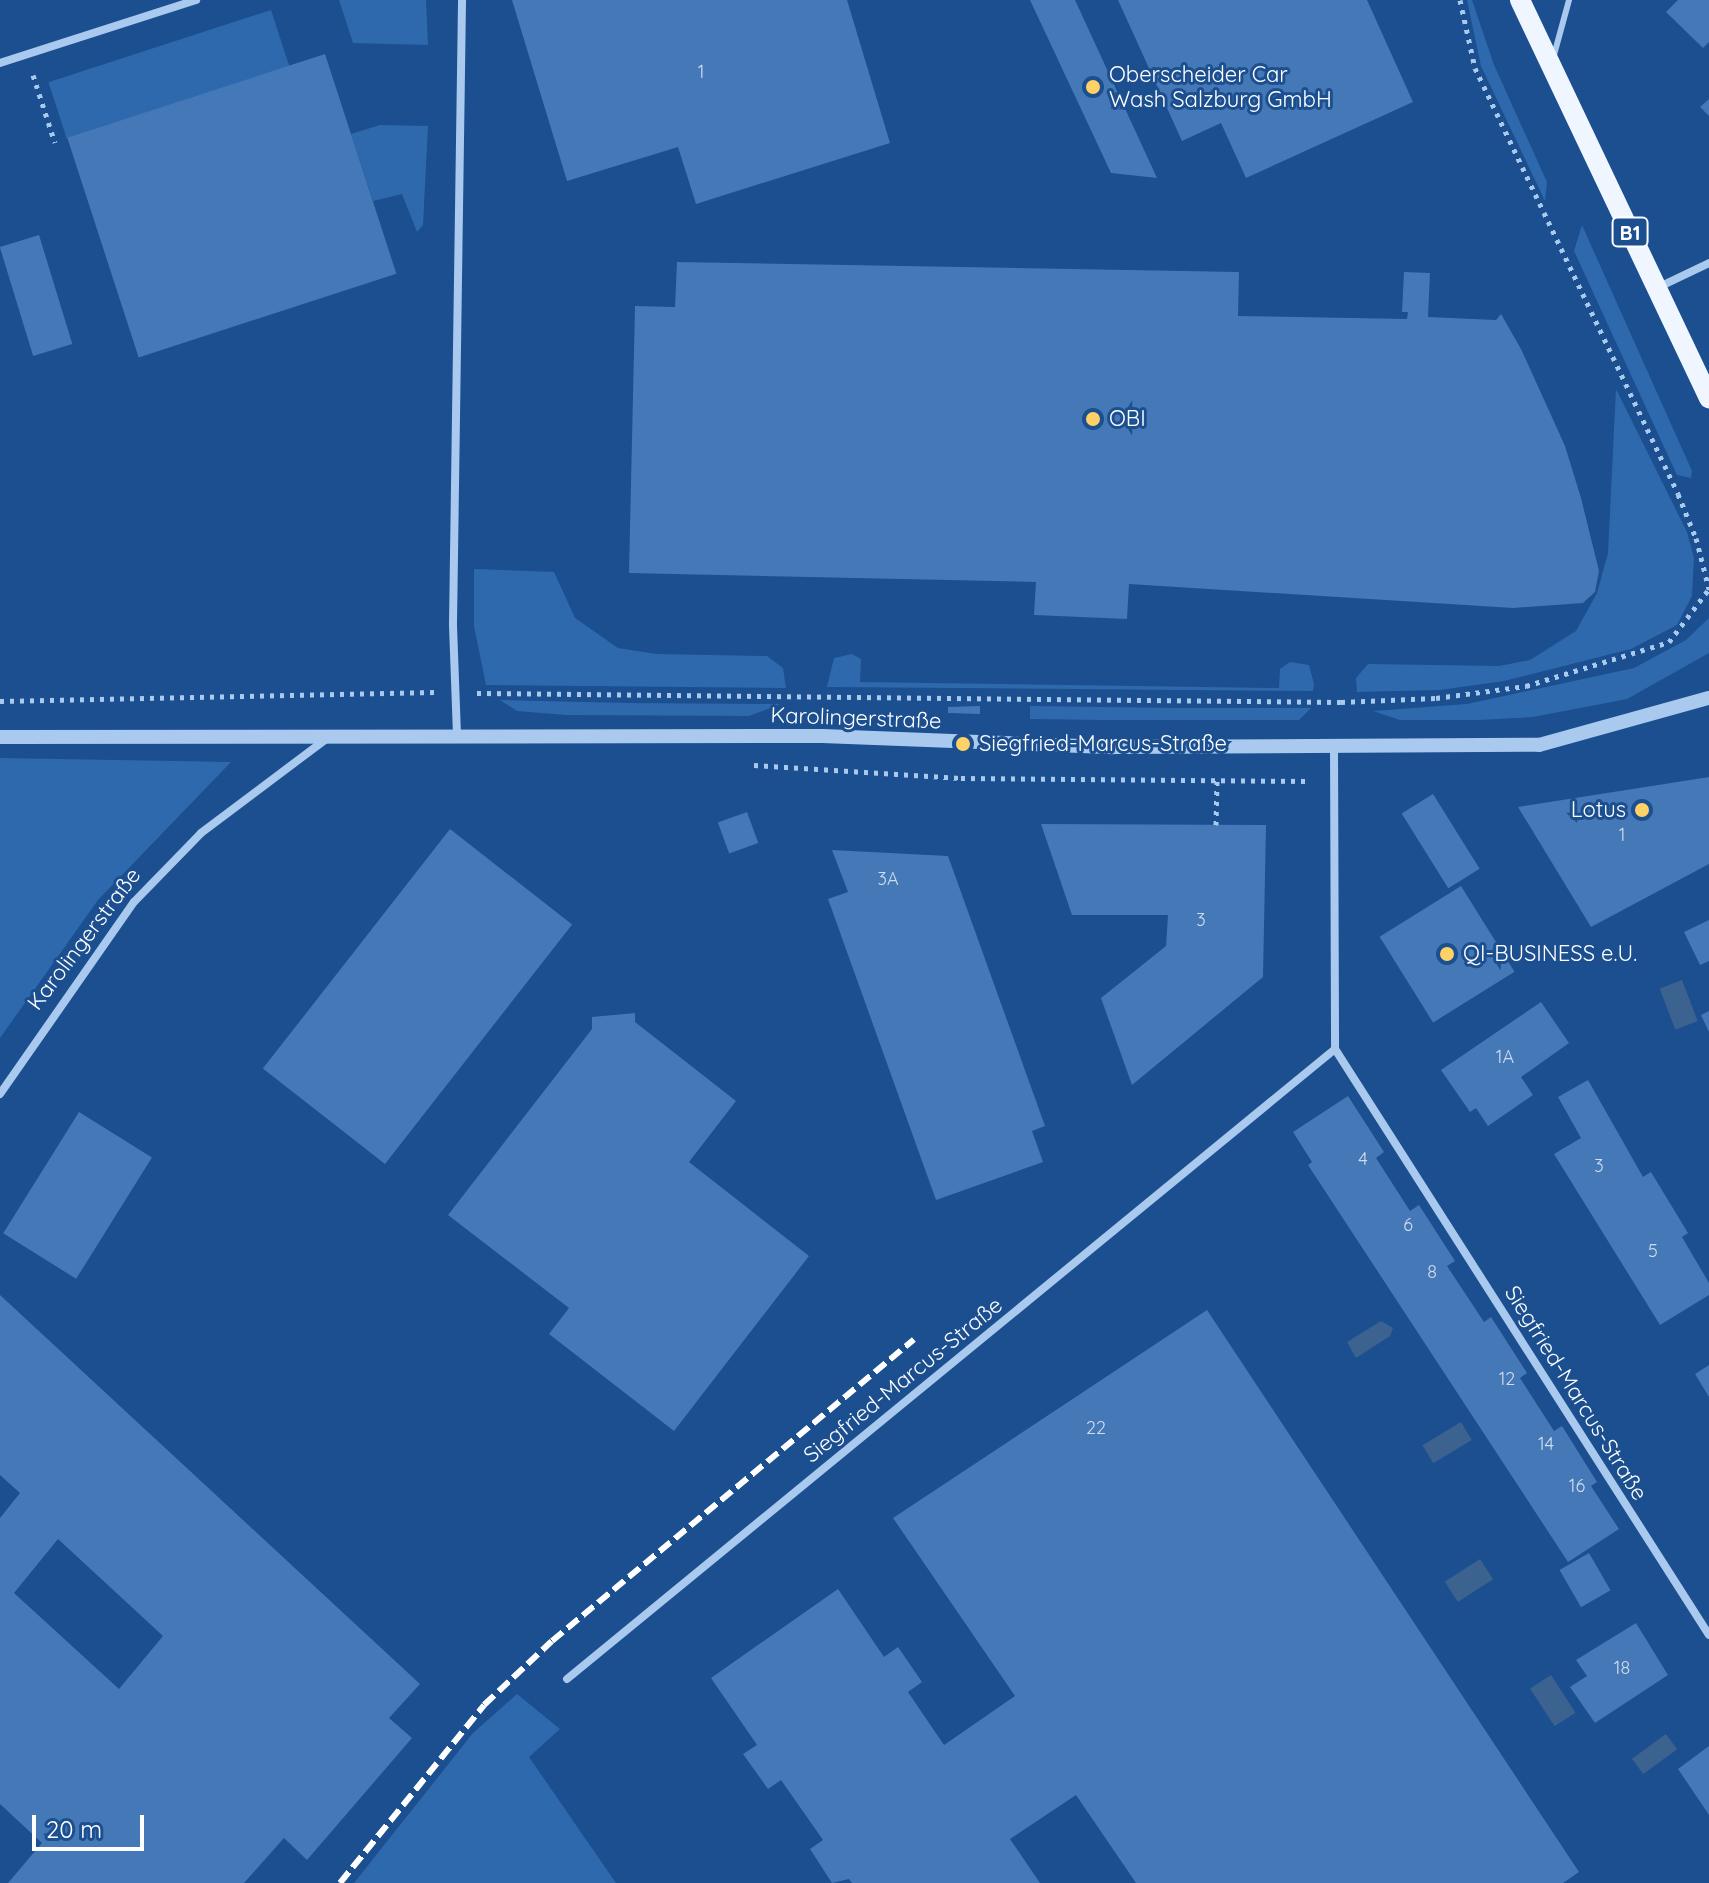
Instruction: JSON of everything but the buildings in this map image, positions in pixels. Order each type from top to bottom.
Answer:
[{"type":"main road","name":"B1","points":[[1520,0],[1709,398]]},
{"type":"street","points":[[0,63],[196,0]]},
{"type":"street","points":[[457,735],[462,0]]},
{"type":"street","points":[[1657,288],[1709,263]]},
{"type":"street","name":"Karolingerstraße","points":[[0,737],[822,736],[1114,747],[1539,745],[1709,698]]},
{"type":"street","name":"Karolingerstraße","points":[[0,1094],[134,902],[201,833],[331,735]]},
{"type":"street","points":[[1334,745],[1335,1049]]},
{"type":"street","name":"Siegfried-Marcus-Straße","points":[[567,1679],[1335,1049],[1709,1635]]},
{"type":"lane","points":[[1551,67],[1569,0]]},
{"type":"path","points":[[0,701],[455,692],[1341,702],[1436,698],[1526,686],[1669,642],[1709,589],[1696,538],[1678,494],[1475,68],[1460,0]]},
{"type":"path","points":[[26,55],[55,143]]},
{"type":"path","points":[[750,765],[961,778],[1334,781]]},
{"type":"path","points":[[1216,825],[1217,780]]},
{"type":"shaded area","points":[[339,0],[426,0],[428,45],[353,43]]},
{"type":"shaded area","points":[[1467,0],[1472,0],[1494,65],[1547,182],[1545,201],[1481,66]]},
{"type":"shaded area","points":[[271,10],[289,66],[67,138],[48,82]]},
{"type":"shaded area","points":[[380,125],[428,126],[423,225],[417,232],[402,194],[373,201],[351,134]]},
{"type":"shaded area","points":[[1582,225],[1692,471],[1691,478],[1677,475],[1574,251]]},
{"type":"shaded area","points":[[1616,389],[1687,532],[1694,558],[1692,596],[1677,625],[1631,649],[1504,681],[1440,690],[1357,692],[1356,678],[1368,664],[1499,666],[1530,660],[1576,631],[1597,593],[1608,553]]},
{"type":"shaded area","points":[[474,569],[554,572],[575,618],[618,648],[656,654],[767,656],[783,668],[786,688],[486,685],[474,626]]},
{"type":"shaded area","points":[[1709,618],[1709,653],[1627,699],[1533,717],[1479,720],[1400,720],[1373,711],[1467,704],[1634,668],[1686,640]]},
{"type":"shaded area","points":[[852,654],[861,659],[860,682],[1279,688],[1280,669],[1290,662],[1309,665],[1314,684],[1313,691],[827,687],[834,658]]},
{"type":"shaded area","points":[[500,700],[781,704],[749,716],[566,715],[517,711]]},
{"type":"shaded area","points":[[1030,706],[1311,708],[1299,720],[1104,720],[1030,719]]},
{"type":"shaded area","points":[[0,758],[231,762],[98,900],[0,1038]]},
{"type":"shaded area","points":[[1682,980],[1698,1021],[1675,1030],[1660,989]]},
{"type":"shaded area","points":[[1381,1321],[1393,1328],[1390,1336],[1356,1358],[1347,1342]]},
{"type":"shaded area","points":[[1461,1422],[1472,1440],[1433,1463],[1422,1445]]},
{"type":"shaded area","points":[[1480,1559],[1493,1579],[1458,1602],[1445,1582]]},
{"type":"shaded area","points":[[1551,1675],[1576,1713],[1555,1726],[1530,1689]]},
{"type":"shaded area","points":[[517,1694],[560,1729],[529,1757],[616,1883],[354,1883],[473,1733]]},
{"type":"shaded area","points":[[1666,1734],[1677,1749],[1643,1774],[1632,1759]]},
{"type":"railway","points":[[340,1883],[484,1705],[552,1641],[914,1339]]},
{"type":"place","name":"Oberscheider Car Wash Salzburg GmbH","points":[[1093,87]]},
{"type":"place","name":"OBI","points":[[1093,419]]},
{"type":"place","name":"Siegfried-Marcus-Straße","points":[[963,744]]},
{"type":"place","name":"Lotus","points":[[1642,810]]},
{"type":"place","name":"QI-BUSINESS e.U.","points":[[1447,954]]}]
